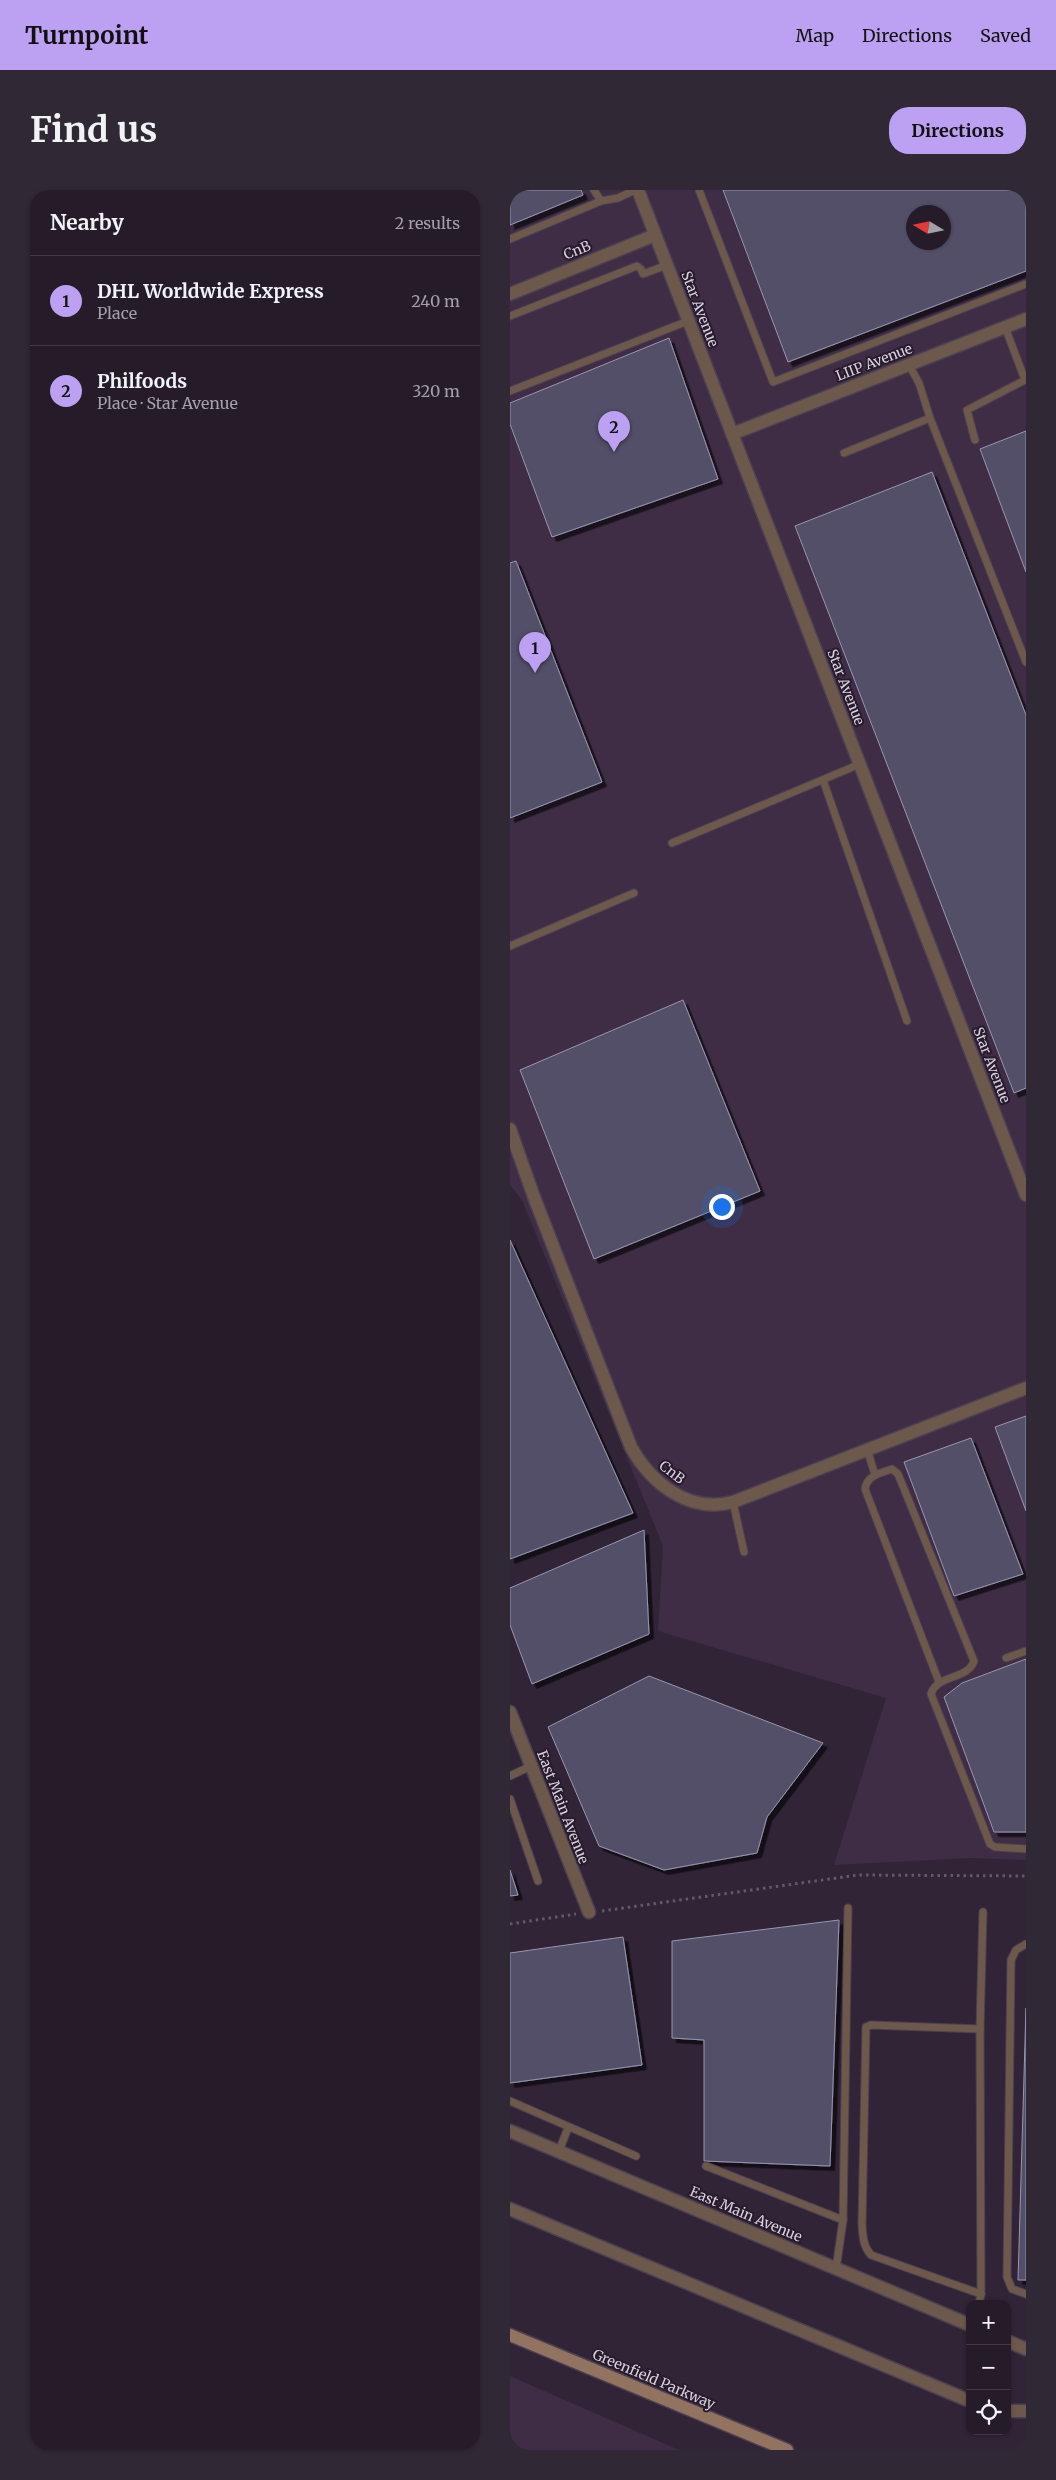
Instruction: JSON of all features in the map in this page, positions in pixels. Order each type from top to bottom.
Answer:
[{"type":"main road","name":"Greenfield Parkway","points":[[510,2335],[787,2450]]},
{"type":"street","name":"Star Avenue","points":[[637,190],[1026,1195]]},
{"type":"street","name":"CnB","points":[[510,294],[655,235]]},
{"type":"street","name":"LIIP Avenue","points":[[732,434],[1026,319]]},
{"type":"street","name":"CnB","points":[[510,1129],[626,1437],[636,1456],[655,1479],[678,1496],[705,1504],[719,1505],[733,1502],[867,1448],[1026,1388]]},
{"type":"street","name":"East Main Avenue","points":[[510,1712],[589,1912]]},
{"type":"street","name":"East Main Avenue","points":[[510,2131],[966,2323]]},
{"type":"street","points":[[510,2209],[966,2399]]},
{"type":"street","points":[[1011,2343],[1026,2349]]},
{"type":"street","points":[[1011,2410],[1026,2411]]},
{"type":"lane","points":[[594,190],[601,201]]},
{"type":"lane","points":[[510,239],[601,201],[637,190]]},
{"type":"lane","points":[[700,190],[773,382],[1026,284]]},
{"type":"lane","points":[[510,316],[637,266],[641,269],[642,274],[667,265]]},
{"type":"lane","points":[[510,391],[688,321]]},
{"type":"lane","points":[[975,440],[967,410],[1025,380],[1005,327]]},
{"type":"lane","points":[[909,365],[919,383],[930,418],[1026,662]]},
{"type":"lane","points":[[844,453],[930,418]]},
{"type":"lane","points":[[672,843],[860,764]]},
{"type":"lane","points":[[823,780],[907,1020]]},
{"type":"lane","points":[[510,946],[634,893]]},
{"type":"lane","points":[[867,1448],[875,1475]]},
{"type":"lane","points":[[939,1682],[864,1489],[866,1483],[875,1475],[892,1470],[898,1474],[974,1660],[969,1669],[939,1682],[933,1687],[931,1694],[990,1844],[995,1847],[1026,1849]]},
{"type":"lane","points":[[733,1502],[744,1552]]},
{"type":"lane","points":[[1006,1658],[1026,1652]]},
{"type":"lane","points":[[510,1776],[531,1766]]},
{"type":"lane","points":[[510,1799],[538,1881]]},
{"type":"lane","points":[[836,2269],[843,2220],[848,1908]]},
{"type":"lane","points":[[980,2300],[982,1912]]},
{"type":"lane","points":[[1026,1944],[1016,1950],[1010,1960],[1006,2277],[1012,2288],[1026,2294]]},
{"type":"lane","points":[[980,2029],[871,2025],[866,2028],[862,2224],[863,2240],[866,2249],[871,2255],[981,2294]]},
{"type":"lane","points":[[510,2101],[568,2128],[636,2156]]},
{"type":"lane","points":[[559,2151],[568,2128]]},
{"type":"lane","points":[[706,2166],[843,2220]]},
{"type":"path","points":[[510,1924],[858,1875],[1026,1876]]},
{"type":"shaded area","points":[[510,190],[1026,190],[1026,1860],[971,1858],[834,1865],[886,1698],[658,1631],[663,1546],[522,1200],[510,1185]]},
{"type":"shaded area","points":[[510,2376],[679,2450],[510,2450]]},
{"type":"building","points":[[510,190],[581,190],[583,195],[510,225]]},
{"type":"building","points":[[723,190],[1026,190],[1026,271],[788,362]]},
{"type":"building","points":[[669,338],[718,479],[552,537],[510,424],[510,403]]},
{"type":"building","points":[[1026,431],[1026,572],[980,449]]},
{"type":"building","points":[[932,472],[1026,715],[1026,1088],[1014,1093],[795,526]]},
{"type":"building","points":[[516,561],[602,782],[510,818],[510,563]]},
{"type":"building","points":[[683,1000],[760,1191],[594,1259],[520,1070]]},
{"type":"building","points":[[510,1240],[633,1513],[510,1559]]},
{"type":"building","points":[[1026,1416],[1026,1511],[995,1427]]},
{"type":"building","points":[[971,1438],[1023,1574],[954,1596],[904,1462]]},
{"type":"building","points":[[644,1530],[649,1634],[532,1684],[510,1625],[510,1588]]},
{"type":"building","points":[[1026,1659],[1026,1832],[994,1832],[944,1697],[962,1683]]},
{"type":"building","points":[[649,1676],[823,1743],[767,1817],[757,1853],[664,1870],[599,1846],[548,1727]]},
{"type":"building","points":[[510,1870],[518,1895],[510,1896]]},
{"type":"building","points":[[839,1920],[830,2166],[704,2161],[704,2040],[672,2038],[672,1941]]},
{"type":"building","points":[[623,1937],[642,2065],[510,2083],[510,1953]]},
{"type":"building","points":[[1026,2008],[1026,2280],[1018,2280]]},
{"type":"place","name":"Philfoods","points":[[614,452]]},
{"type":"place","name":"DHL Worldwide Express","points":[[535,673]]}]
